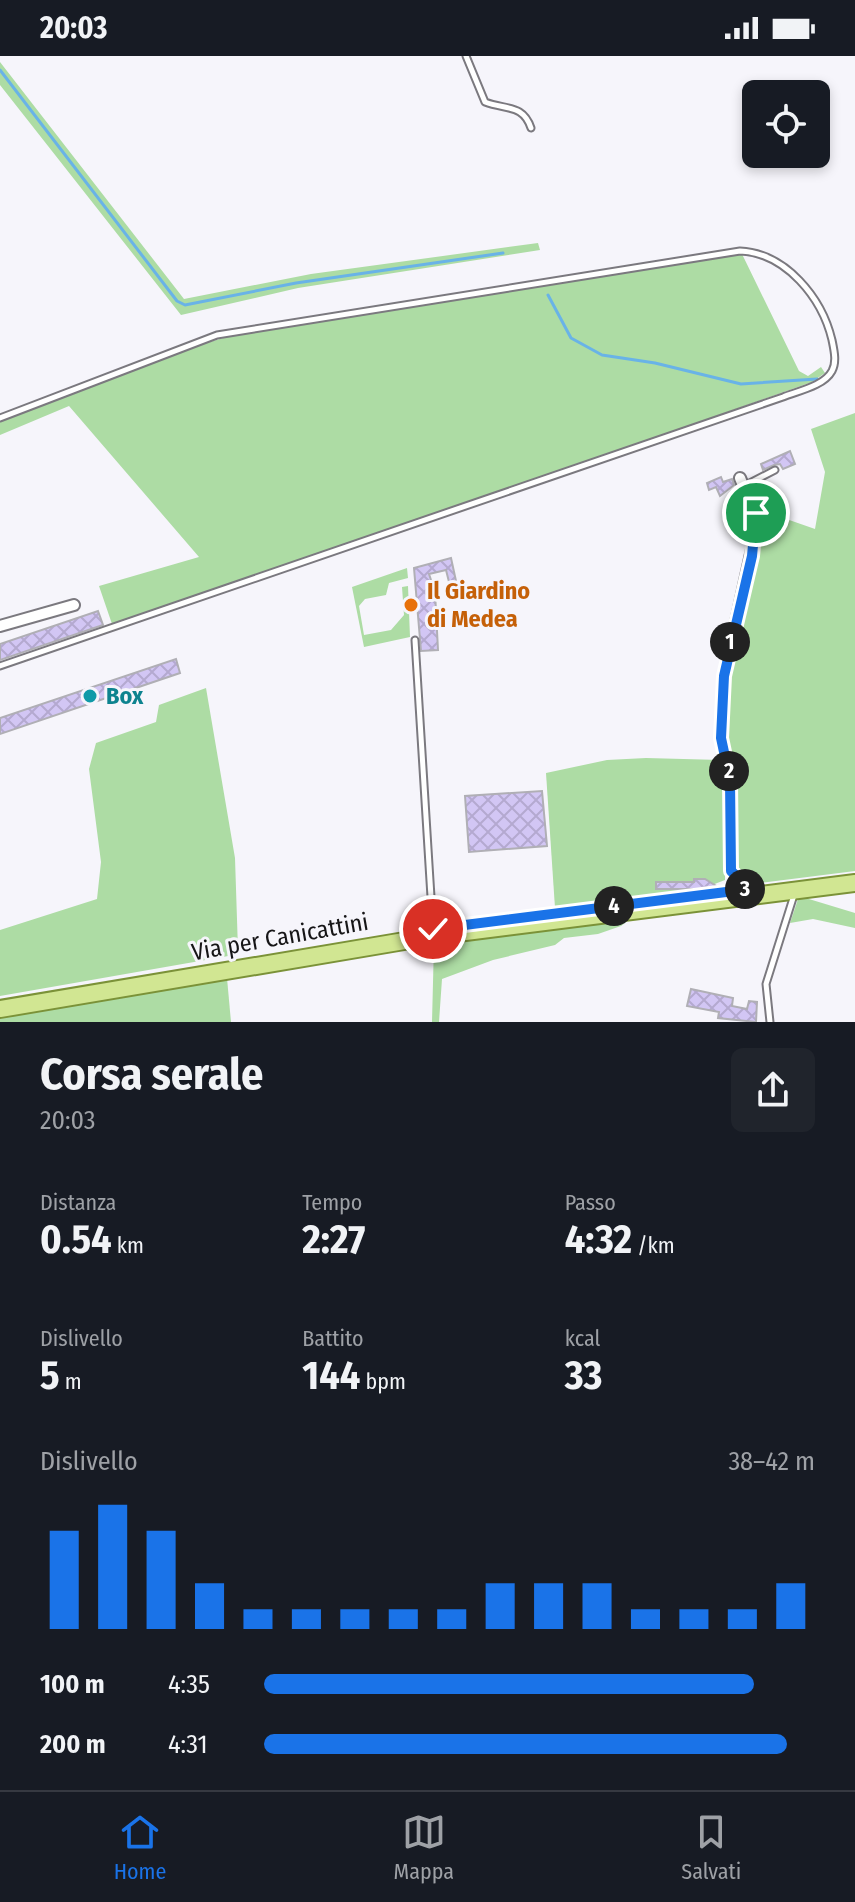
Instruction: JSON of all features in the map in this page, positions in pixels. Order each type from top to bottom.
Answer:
[{"type":"main road","name":"Via per Canicattini","points":[[0,1002],[433,929],[855,875]]},
{"type":"main road","name":"Via per Canicattini","points":[[0,1009],[434,936],[855,883]]},
{"type":"street","points":[[742,482],[758,522],[727,655],[721,738],[730,780],[731,871],[750,889]]},
{"type":"street","points":[[0,626],[74,605]]},
{"type":"lane","points":[[466,56],[485,102],[517,108],[528,118],[531,128]]},
{"type":"lane","points":[[0,418],[217,335],[740,251],[768,257],[812,293],[824,314],[834,356],[833,370],[825,379],[783,397],[0,666]]},
{"type":"lane","points":[[742,482],[775,470]]},
{"type":"lane","points":[[415,640],[433,929]]},
{"type":"lane","points":[[770,1022],[766,984],[796,890]]},
{"type":"green space","points":[[0,62],[184,299],[311,274],[538,243],[540,250],[298,288],[181,315],[0,85]]},
{"type":"green space","points":[[742,254],[799,371],[808,376],[821,367],[825,373],[812,382],[414,523],[112,624],[99,586],[199,557],[69,406],[0,435],[0,421],[162,356],[230,336]]},
{"type":"green space","points":[[855,413],[855,871],[753,884],[736,873],[724,745],[729,658],[758,509],[815,529],[825,472],[811,429]]},
{"type":"green space","points":[[407,568],[408,578],[389,583],[386,595],[365,599],[359,606],[364,635],[391,630],[404,615],[402,587],[408,586],[410,637],[364,647],[352,587]]},
{"type":"green space","points":[[206,688],[235,858],[238,950],[234,955],[0,996],[0,930],[97,899],[101,862],[89,769],[96,743],[156,722],[159,705]]},
{"type":"green space","points":[[607,760],[721,760],[725,776],[725,880],[699,890],[555,908],[546,773]]},
{"type":"green space","points":[[799,896],[855,913],[855,928],[813,919],[790,923]]},
{"type":"green space","points":[[634,916],[621,926],[598,934],[564,938],[555,945],[493,960],[442,979],[439,1022],[432,1022],[434,943]]},
{"type":"green space","points":[[227,978],[231,1022],[0,1022],[0,1013]]},
{"type":"building","points":[[790,451],[795,464],[783,469],[780,464],[774,465],[763,470],[761,464]]},
{"type":"building","points":[[721,477],[723,482],[732,479],[734,485],[720,496],[716,487],[709,490],[707,483]]},
{"type":"building","points":[[451,558],[456,581],[449,582],[446,570],[429,574],[435,592],[438,650],[421,651],[414,568]]},
{"type":"building","points":[[98,611],[103,625],[0,660],[0,644]]},
{"type":"building","name":"Box","points":[[176,659],[180,673],[0,734],[0,718]]},
{"type":"building","points":[[542,791],[547,846],[469,852],[465,796]]},
{"type":"building","points":[[694,879],[705,879],[721,889],[656,889],[656,882],[694,882]]},
{"type":"building","points":[[691,989],[733,998],[732,1006],[747,1009],[749,1001],[757,1002],[756,1022],[718,1018],[719,1012],[687,1006]]},
{"type":"waterway","points":[[0,70],[177,301],[185,305],[296,283],[503,253]]},
{"type":"waterway","points":[[548,295],[571,338],[602,355],[655,363],[741,384],[817,379]]},
{"type":"place","name":"Il Giardino di Medea","points":[[411,605]]},
{"type":"place","name":"Box","points":[[90,696]]},
{"type":"route","points":[[433,929],[750,889],[731,871],[730,780],[721,724],[727,655],[752,556],[758,522],[756,513]]}]
